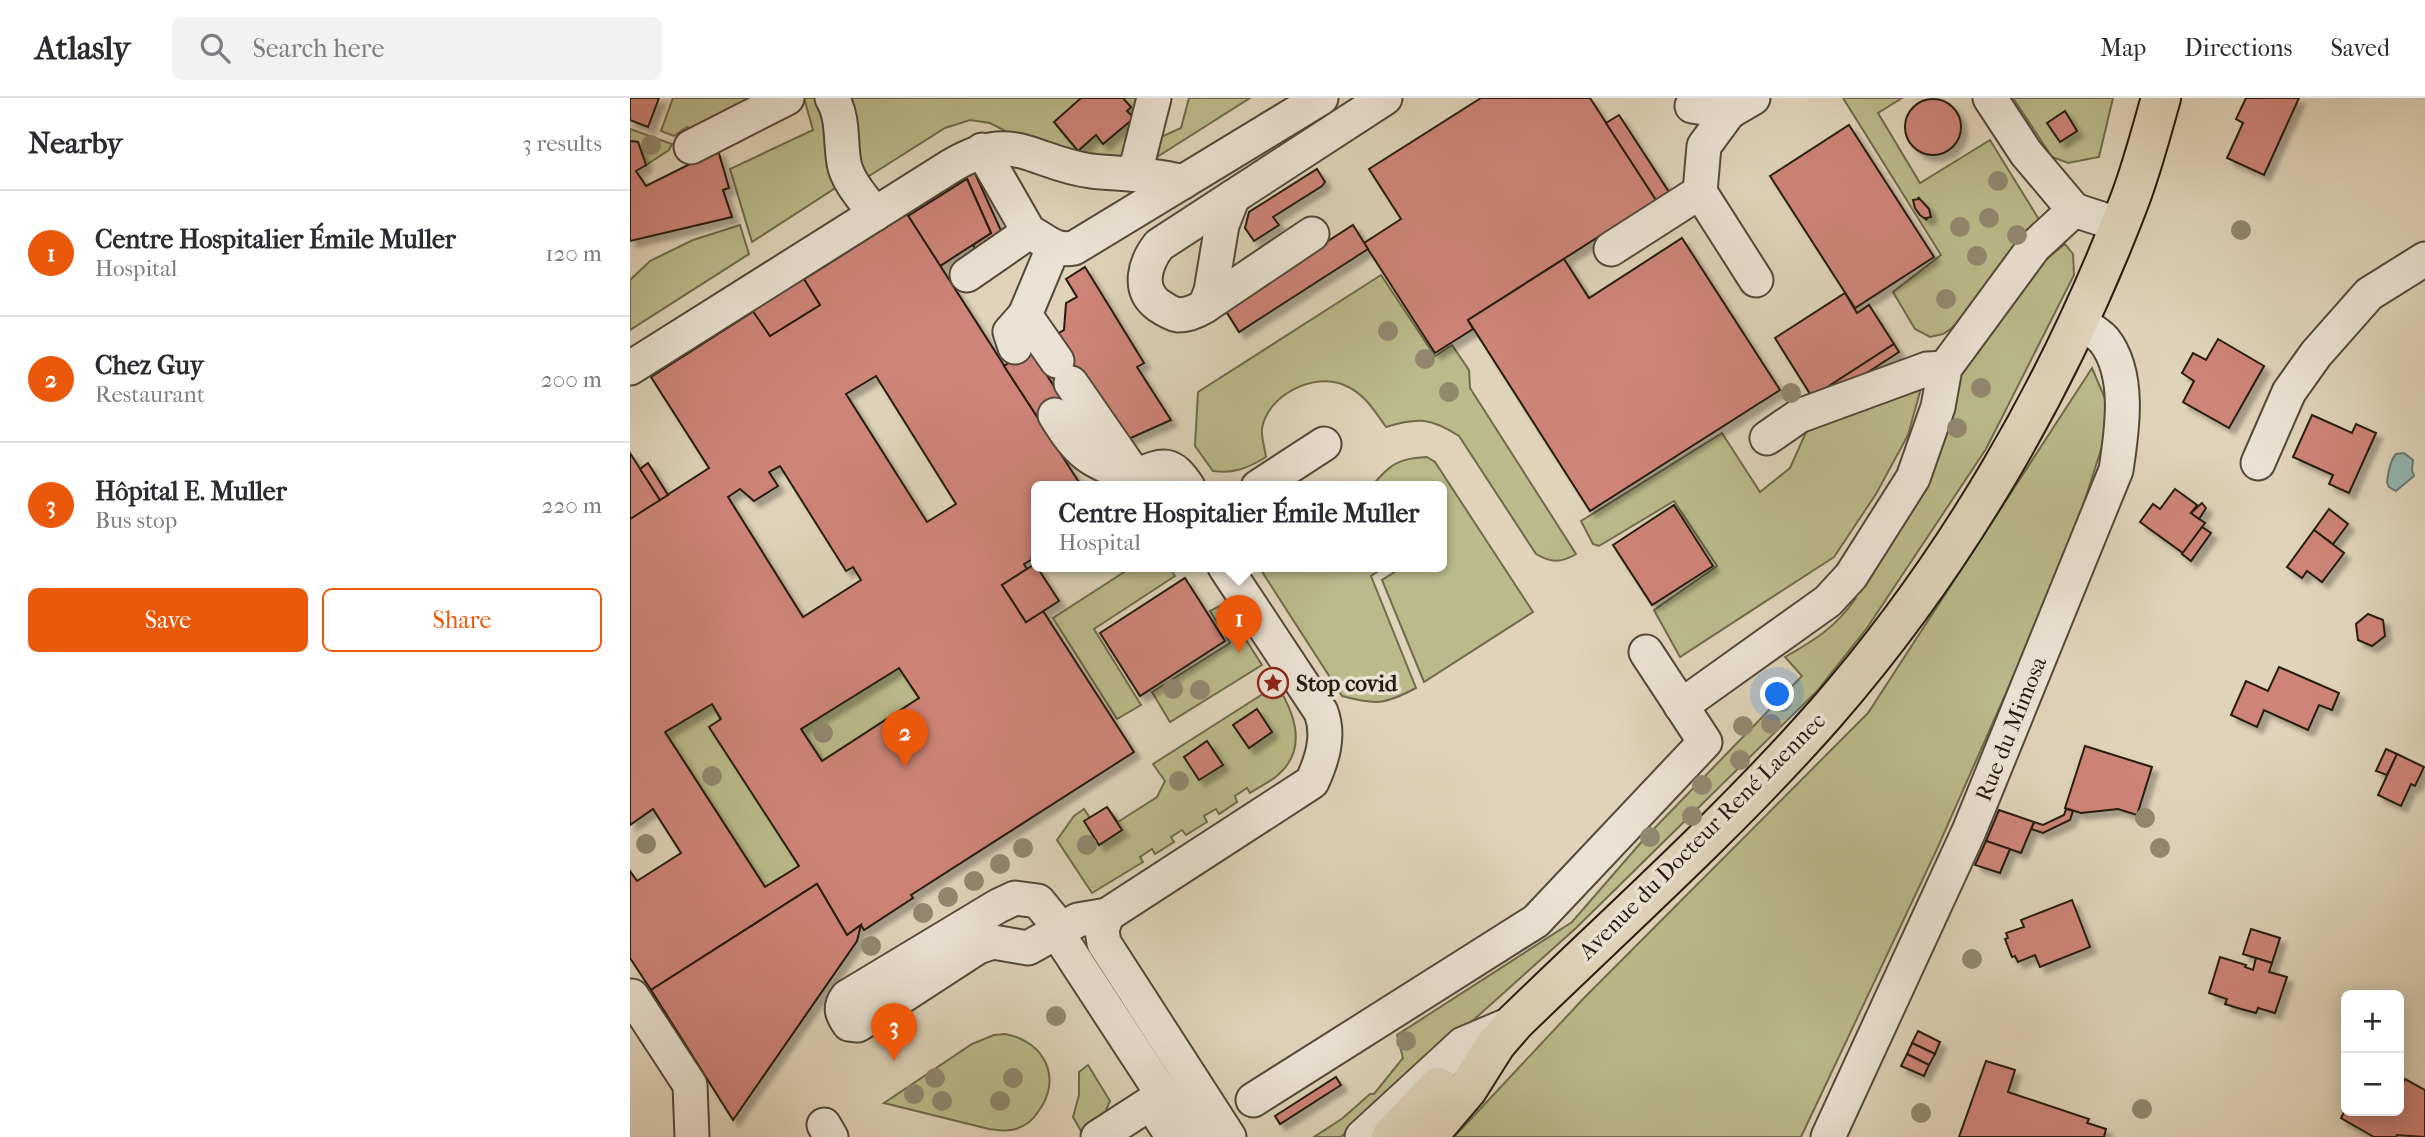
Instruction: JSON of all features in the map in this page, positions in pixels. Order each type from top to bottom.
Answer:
[{"type":"main road","name":"Avenue du Docteur René Laennec","points":[[1391,1137],[1450,1075],[1506,1033],[1753,791],[1826,712],[1871,658],[1930,579],[1986,495],[2058,363],[2120,225],[2161,98]]},
{"type":"main road","name":"Avenue du Docteur René Laennec","points":[[1427,1137],[1467,1090],[1506,1033]]},
{"type":"street","points":[[691,147],[787,98]]},
{"type":"street","points":[[832,98],[840,120],[844,164],[849,177],[875,214]]},
{"type":"street","points":[[1135,173],[1154,98]]},
{"type":"street","points":[[982,150],[1041,240],[1064,250],[1074,248],[1321,98]]},
{"type":"street","points":[[1312,233],[1191,313],[1177,315],[1163,309],[1147,291],[1147,267],[1159,245],[1385,98]]},
{"type":"street","points":[[1990,98],[2026,153],[2074,210],[2120,225]]},
{"type":"street","points":[[1692,106],[1741,105]]},
{"type":"street","points":[[1741,105],[1704,146],[1700,192],[1756,280]]},
{"type":"street","points":[[630,368],[970,154],[982,150],[1009,148],[1090,170],[1135,173],[1182,182]]},
{"type":"street","points":[[1611,249],[1700,192]]},
{"type":"street","points":[[1205,306],[1211,291],[1222,225],[1233,197]]},
{"type":"street","points":[[1681,705],[1828,601],[1851,576],[1913,478],[1938,407],[1945,368],[2034,247],[2074,210]]},
{"type":"street","points":[[967,275],[1041,240]]},
{"type":"street","points":[[1015,347],[1010,332],[1025,315],[1041,240]]},
{"type":"street","points":[[2258,463],[2288,392],[2316,354],[2369,294],[2425,259]]},
{"type":"street","points":[[1025,315],[1138,481]]},
{"type":"street","name":"Rue du Mimosa","points":[[1828,1137],[1969,831],[2116,470],[2123,418],[2117,366],[2103,340],[2077,320]]},
{"type":"street","points":[[1767,438],[1799,416],[1927,369],[1945,368]]},
{"type":"street","points":[[1055,415],[1073,444],[1093,461],[1137,481]]},
{"type":"street","points":[[1267,481],[1324,444]]},
{"type":"street","points":[[1140,481],[1153,469],[1167,467],[1178,471],[1184,481]]},
{"type":"street","points":[[1205,1137],[1184,1104],[1163,1095],[1058,934],[1055,922],[1038,901],[1015,898],[998,906],[847,997],[841,1005],[842,1014],[849,1024],[858,1025],[978,947],[993,943],[1028,948],[1058,934],[1079,920],[1107,915],[1312,782],[1320,766],[1325,733],[1321,712],[1228,572]]},
{"type":"street","points":[[1253,1100],[1536,921],[1705,742],[1646,652]]},
{"type":"street","points":[[1107,915],[1102,930],[1104,943],[1229,1137]]},
{"type":"street","points":[[632,996],[690,1085],[692,1137]]},
{"type":"street","points":[[1362,1137],[1463,1044],[1506,1033]]},
{"type":"street","points":[[1098,1137],[1163,1095]]},
{"type":"street","points":[[1163,1095],[1161,1119],[1172,1137]]},
{"type":"green space","points":[[673,98],[751,98],[697,132],[687,127],[674,136],[661,131]]},
{"type":"green space","points":[[804,98],[818,98],[840,185],[752,242],[730,169],[813,130]]},
{"type":"green space","points":[[844,98],[1144,98],[1128,160],[1092,159],[1026,135],[1009,133],[990,123],[970,120],[945,128],[866,178],[858,167]]},
{"type":"green space","points":[[1189,98],[1250,98],[1157,157],[1152,141],[1181,128]]},
{"type":"green space","points":[[1843,98],[1902,98],[1878,113],[1920,183],[1990,140],[2040,221],[2030,239],[1952,328],[1943,334],[1930,337],[1915,329],[1893,292],[1941,255]]},
{"type":"green space","points":[[2013,98],[2113,98],[2099,157],[2068,163],[2052,157]]},
{"type":"green space","points":[[630,129],[672,144],[669,150],[646,165],[638,142],[630,141]]},
{"type":"green space","points":[[740,225],[749,254],[630,330],[630,280],[650,261],[693,240]]},
{"type":"green space","points":[[2065,244],[2073,254],[2074,275],[1986,449],[1867,628],[1817,691],[1576,928],[1469,1024],[1413,1069],[1341,1137],[1314,1137],[1343,1118],[1370,1094],[1374,1094],[1403,1058],[1397,1035],[1572,922],[1644,839],[1802,676],[1785,657],[1824,632],[1856,598],[1854,595],[1928,478],[1949,425],[1960,376],[2039,265]]},
{"type":"green space","points":[[1381,275],[1435,356],[1452,345],[1469,370],[1470,388],[1576,554],[1556,561],[1536,554],[1459,436],[1424,421],[1386,427],[1363,397],[1344,385],[1332,382],[1306,384],[1282,397],[1266,417],[1262,429],[1266,457],[1247,467],[1228,472],[1213,471],[1195,446],[1198,392]]},
{"type":"green space","points":[[2092,368],[2112,415],[2068,553],[1937,849],[1801,1137],[1454,1137],[1583,999],[1868,713]]},
{"type":"green space","points":[[1921,388],[1908,435],[1876,494],[1834,557],[1680,657],[1654,610],[1717,566],[1674,501],[1599,546],[1593,544],[1581,521],[1722,433],[1760,492],[1790,468],[1807,430]]},
{"type":"green space","points":[[1427,457],[1435,462],[1533,612],[1424,682],[1382,580],[1395,572],[1447,572],[1447,481],[1376,481],[1395,464]]},
{"type":"green space","points":[[1124,572],[1172,572],[1175,576],[1094,629],[1141,705],[1117,719],[1053,618]]},
{"type":"green space","points":[[1262,572],[1377,572],[1371,576],[1416,688],[1380,702],[1342,696]]},
{"type":"green space","points":[[1223,604],[1262,665],[1170,722],[1152,692],[1230,643],[1210,611]]},
{"type":"green space","points":[[899,668],[919,698],[822,761],[801,729]]},
{"type":"green space","points":[[1277,685],[1289,707],[1295,730],[1293,754],[1287,765],[1272,780],[1250,793],[1247,788],[1235,796],[1237,802],[1219,814],[1216,809],[1204,816],[1207,822],[1186,835],[1182,830],[1171,837],[1174,842],[1155,854],[1152,849],[1140,857],[1143,862],[1092,893],[1057,840],[1074,816],[1084,809],[1090,818],[1107,807],[1118,822],[1157,797],[1165,781],[1153,764]]},
{"type":"green space","points":[[712,704],[799,866],[765,887],[665,732]]},
{"type":"green space","points":[[1005,1034],[1031,1044],[1046,1063],[1049,1075],[1045,1099],[1034,1118],[1023,1126],[1009,1130],[989,1129],[884,1103],[972,1044],[994,1035]]},
{"type":"green space","points":[[1088,1065],[1110,1101],[1104,1115],[1081,1131],[1073,1117],[1079,1095],[1079,1072]]},
{"type":"water","points":[[2404,453],[2413,460],[2414,476],[2396,491],[2389,487],[2387,482],[2389,471],[2396,454]]},
{"type":"building","points":[[630,98],[659,98],[648,127],[630,120]]},
{"type":"building","points":[[1081,98],[1123,98],[1131,107],[1127,111],[1134,118],[1103,144],[1096,135],[1078,151],[1054,122]]},
{"type":"building","points":[[1481,98],[1590,98],[1656,200],[1468,320],[1473,329],[1435,353],[1364,243],[1401,219],[1369,169]]},
{"type":"building","points":[[2246,98],[2299,98],[2264,175],[2227,158],[2243,123],[2236,119]]},
{"type":"building","points":[[1933,99],[1948,104],[1956,112],[1961,127],[1956,142],[1948,150],[1933,155],[1918,150],[1910,142],[1905,127],[1910,112],[1918,104]]},
{"type":"building","points":[[2065,111],[2077,131],[2060,142],[2047,123]]},
{"type":"building","points":[[1619,115],[1669,192],[1656,200],[1606,123]]},
{"type":"building","points":[[1849,125],[1934,257],[1855,308],[1770,176]]},
{"type":"building","points":[[630,141],[638,142],[646,165],[636,171],[646,186],[718,150],[729,188],[723,190],[732,217],[630,241]]},
{"type":"building","points":[[973,169],[1003,235],[977,251],[973,245],[991,233],[967,179],[916,211],[913,206]]},
{"type":"building","points":[[1317,169],[1325,182],[1322,186],[1273,217],[1279,225],[1254,241],[1245,228],[1249,212]]},
{"type":"building","points":[[967,179],[991,233],[940,266],[908,216]]},
{"type":"building","points":[[1918,197],[1929,209],[1931,217],[1926,218],[1927,220],[1915,208],[1913,200],[1919,199]]},
{"type":"building","points":[[907,214],[1078,481],[1031,481],[1031,560],[1024,564],[1027,569],[1002,585],[1026,622],[1043,611],[1134,752],[911,895],[913,898],[864,930],[861,925],[847,935],[817,884],[651,990],[630,958],[630,871],[637,881],[681,853],[653,809],[630,825],[630,519],[709,468],[651,377],[754,311],[770,336],[820,305],[803,280]],"holes":[[[876,376],[956,504],[927,522],[846,394]],[[780,466],[846,571],[853,567],[861,580],[803,617],[728,497],[740,489],[754,501],[778,486],[769,472]],[[899,668],[919,698],[822,761],[801,729]],[[712,704],[721,719],[709,727],[799,866],[765,887],[665,732]]]},
{"type":"building","points":[[1353,225],[1368,249],[1239,332],[1224,308]]},
{"type":"building","points":[[1682,238],[1780,390],[1590,511],[1468,320],[1564,259],[1589,298]]},
{"type":"building","points":[[1085,267],[1144,363],[1137,367],[1171,420],[1124,441],[1081,377],[1057,392],[1043,369],[1057,334],[1064,330],[1066,303],[1077,297],[1066,279]]},
{"type":"building","points":[[801,274],[820,305],[770,336],[750,307]]},
{"type":"building","points":[[1845,293],[1857,313],[1869,305],[1894,344],[1812,397],[1775,338]]},
{"type":"building","points":[[2218,339],[2264,366],[2229,428],[2183,402],[2194,381],[2182,373],[2193,353],[2206,360]]},
{"type":"building","points":[[1894,344],[1899,352],[1848,385],[1812,397]]},
{"type":"building","points":[[1030,349],[1064,402],[1038,418],[1004,366]]},
{"type":"building","points":[[2312,415],[2352,433],[2356,424],[2376,433],[2349,493],[2329,484],[2333,475],[2293,457]]},
{"type":"building","points":[[630,453],[660,500],[630,519]]},
{"type":"building","points":[[648,463],[668,495],[660,500],[640,469]]},
{"type":"building","points":[[2175,489],[2197,505],[2191,513],[2205,523],[2183,553],[2140,522],[2153,504],[2160,509]]},
{"type":"building","points":[[2202,503],[2206,508],[2199,519],[2191,513]]},
{"type":"building","points":[[1674,505],[1713,566],[1652,605],[1613,545]]},
{"type":"building","points":[[2329,509],[2348,524],[2333,544],[2314,530]]},
{"type":"building","points":[[2202,527],[2211,533],[2191,561],[2182,554]]},
{"type":"building","points":[[2314,530],[2344,553],[2322,582],[2307,571],[2302,578],[2287,567]]},
{"type":"building","points":[[1031,567],[1031,572],[1040,572],[1059,601],[1026,622],[1002,585]]},
{"type":"building","points":[[1185,578],[1225,641],[1140,696],[1100,633]]},
{"type":"building","points":[[2368,614],[2383,620],[2385,636],[2372,646],[2358,640],[2356,624]]},
{"type":"building","points":[[2279,667],[2339,693],[2332,710],[2319,705],[2308,730],[2264,710],[2257,727],[2231,715],[2246,681],[2268,691]]},
{"type":"building","points":[[1257,709],[1272,732],[1249,748],[1233,725]]},
{"type":"building","points":[[1207,741],[1223,765],[1199,780],[1184,757]]},
{"type":"building","points":[[2085,746],[2152,767],[2137,815],[2118,809],[2081,813],[2065,808]]},
{"type":"building","points":[[2386,749],[2397,754],[2387,775],[2376,771]]},
{"type":"building","points":[[2397,754],[2424,767],[2415,786],[2411,784],[2401,806],[2378,795]]},
{"type":"building","points":[[1107,807],[1122,830],[1099,845],[1084,821]]},
{"type":"building","points":[[2066,809],[2073,811],[2070,820],[2043,833],[2031,829],[2034,822],[2043,825],[2064,815]]},
{"type":"building","points":[[1999,810],[2034,822],[2021,853],[1986,841]]},
{"type":"building","points":[[1986,841],[2010,849],[2000,873],[1975,865]]},
{"type":"building","points":[[817,884],[847,935],[861,925],[857,941],[733,1120],[651,990]]},
{"type":"building","points":[[2072,900],[2090,947],[2040,967],[2035,955],[2018,962],[2015,956],[2012,957],[2005,939],[2008,938],[2006,933],[2024,927],[2021,920]]},
{"type":"building","points":[[2251,929],[2280,938],[2272,963],[2243,954]]},
{"type":"building","points":[[2220,957],[2253,970],[2256,958],[2272,963],[2269,972],[2287,977],[2275,1013],[2258,1008],[2256,1013],[2241,1009],[2225,1004],[2227,999],[2209,993]]},
{"type":"building","points":[[1918,1031],[1940,1042],[1935,1054],[1912,1043]]},
{"type":"building","points":[[1912,1043],[1935,1054],[1929,1065],[1907,1054]]},
{"type":"building","points":[[1907,1054],[1929,1065],[1924,1076],[1901,1066]]},
{"type":"building","points":[[1986,1061],[2015,1070],[2008,1092],[2089,1119],[2087,1123],[2106,1129],[2104,1137],[1959,1137]]},
{"type":"building","points":[[1336,1077],[1341,1085],[1280,1124],[1275,1116]]},
{"type":"building","points":[[2404,1081],[2425,1090],[2425,1137],[2374,1137],[2341,1118],[2404,1116]]},
{"type":"place","name":"Centre Hospitalier Émile Muller","points":[[1239,653]]},
{"type":"place","name":"Stop covid","points":[[1273,683]]},
{"type":"place","name":"Chez Guy","points":[[905,767]]},
{"type":"place","name":"Hôpital E. Muller","points":[[894,1061]]}]
